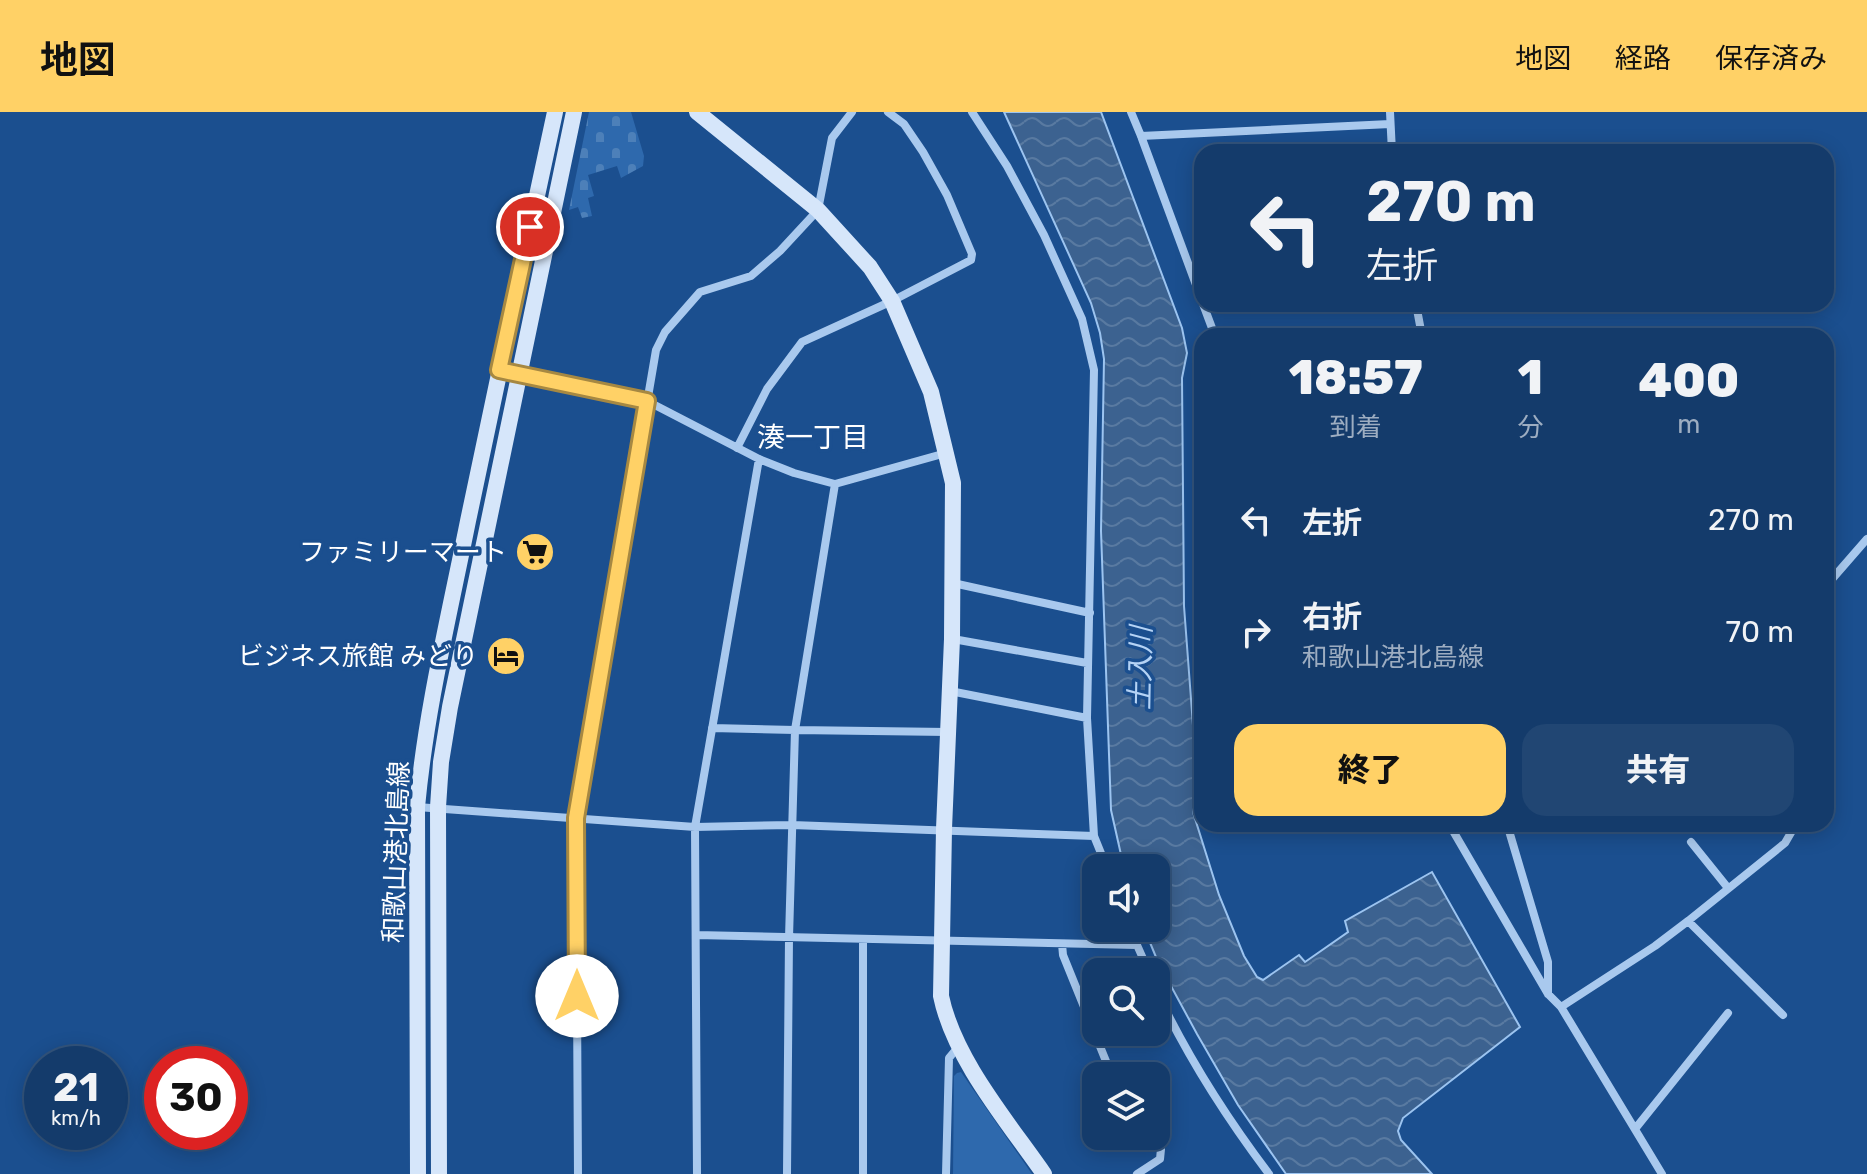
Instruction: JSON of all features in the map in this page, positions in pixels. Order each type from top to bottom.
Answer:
[{"type":"main road","name":"和歌山港北島線","points":[[418,1174],[417,807],[421,763],[430,705],[555,112]]},
{"type":"main road","name":"和歌山港北島線","points":[[439,1174],[438,807],[441,762],[574,112]]},
{"type":"main road","points":[[697,112],[818,210],[870,267],[892,301],[931,392],[953,483],[952,639],[941,996],[946,1017],[972,1070],[1044,1174]]},
{"type":"street","points":[[578,1174],[576,818],[656,350],[665,332],[700,292],[751,276],[780,251],[818,210],[832,138],[852,112]]},
{"type":"street","points":[[737,448],[767,389],[802,342],[892,301],[971,260],[972,254],[947,195],[923,152],[904,124],[888,112]]},
{"type":"street","points":[[972,112],[1007,166],[1044,235],[1082,319],[1094,370],[1087,718],[1094,836],[1101,854]]},
{"type":"street","points":[[1131,112],[1194,278]]},
{"type":"street","points":[[1390,112],[1391,144]]},
{"type":"street","points":[[1141,136],[1390,124]]},
{"type":"street","points":[[499,370],[647,401],[759,459],[835,484],[946,453]]},
{"type":"street","points":[[697,1174],[695,827],[759,459]]},
{"type":"street","points":[[787,1174],[795,730],[835,484]]},
{"type":"street","points":[[1834,577],[1867,539]]},
{"type":"street","points":[[953,583],[1090,613]]},
{"type":"street","points":[[952,639],[1087,663]]},
{"type":"street","points":[[950,691],[1087,718]]},
{"type":"street","points":[[712,728],[948,732]]},
{"type":"street","points":[[417,807],[695,827],[792,825],[1094,836]]},
{"type":"street","points":[[1454,832],[1548,994],[1561,1007],[1662,1174]]},
{"type":"street","points":[[1509,832],[1548,962],[1548,994]]},
{"type":"street","points":[[1561,1007],[1688,921],[1785,843],[1791,832]]},
{"type":"street","points":[[1691,842],[1728,888]]},
{"type":"street","points":[[1688,921],[1783,1015]]},
{"type":"street","points":[[696,935],[1137,945]]},
{"type":"street","points":[[863,939],[863,1174]]},
{"type":"street","points":[[1136,942],[1143,958]]},
{"type":"street","points":[[1062,944],[1063,955],[1106,1062]]},
{"type":"street","points":[[1635,1129],[1728,1013]]},
{"type":"street","points":[[1170,1018],[1201,1072],[1269,1174]]},
{"type":"street","points":[[946,1174],[949,1058],[959,1045]]},
{"type":"street","points":[[1137,1174],[1160,1159],[1161,1150]]},
{"type":"green space","points":[[589,112],[631,112],[644,156],[643,166],[621,178],[617,166],[588,175],[594,196],[588,198],[592,216],[582,218],[578,207],[569,210]]},
{"type":"green space","points":[[961,1072],[1032,1174],[953,1174],[954,1076]]},
{"type":"water","name":"土入川","points":[[1004,112],[1101,112],[1182,328],[1187,353],[1182,378],[1184,606],[1194,739],[1194,832],[1199,832],[1219,895],[1244,956],[1257,977],[1263,980],[1299,955],[1305,962],[1348,932],[1345,921],[1432,872],[1520,1027],[1403,1118],[1398,1131],[1401,1140],[1432,1174],[1286,1174],[1238,1105],[1170,984],[1170,958],[1156,958],[1150,942],[1170,942],[1170,854],[1121,854],[1111,810],[1101,531],[1104,359],[1091,303]]},
{"type":"place","name":"ファミリーマート","points":[[535,552]]},
{"type":"place","name":"ビジネス旅館 みどり","points":[[506,656]]},
{"type":"district","name":"湊一丁目","points":[[813,437]]},
{"type":"route","points":[[530,227],[499,370],[647,401],[576,818],[577,996]]}]
